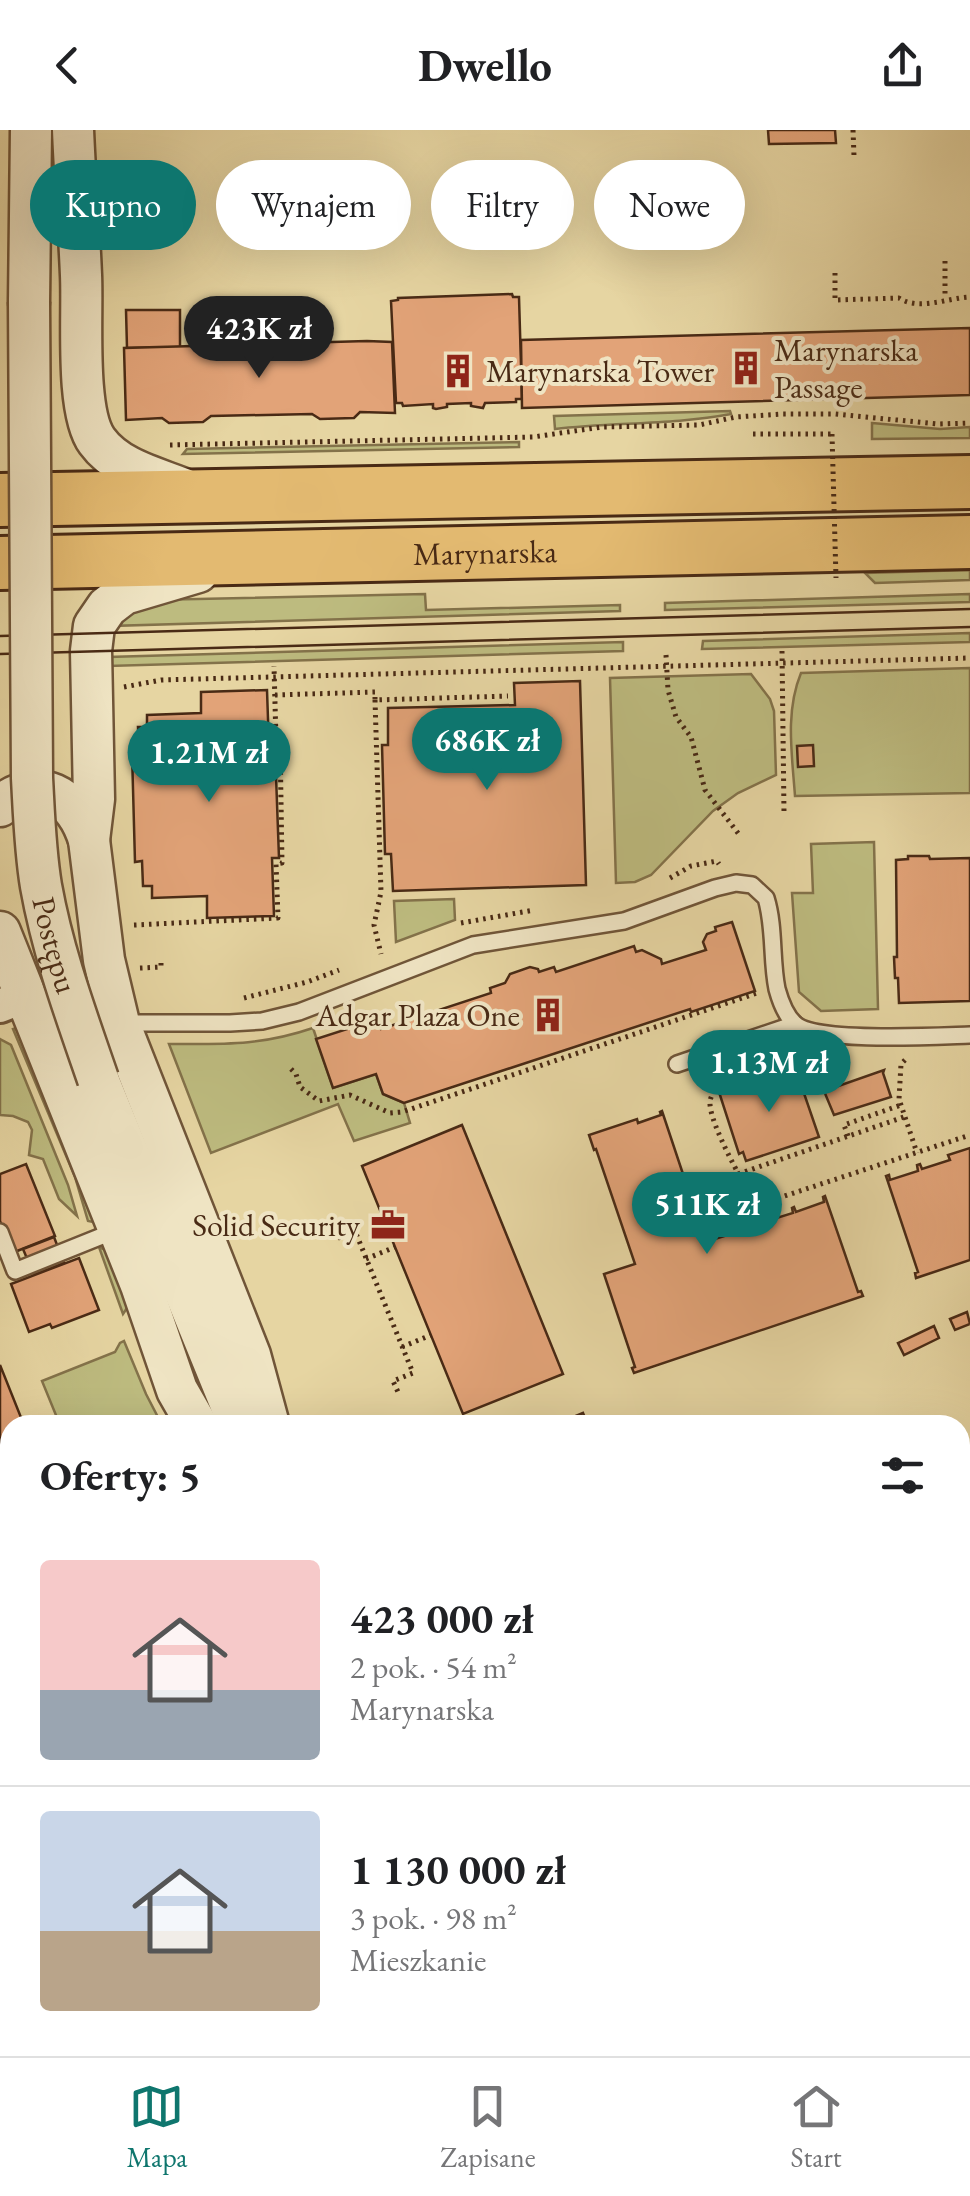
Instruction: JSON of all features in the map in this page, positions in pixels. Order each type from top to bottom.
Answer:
[{"type":"main road","name":"Marynarska","points":[[0,500],[970,482]]},
{"type":"main road","name":"Marynarska","points":[[0,564],[970,542]]},
{"type":"street","name":"Postępu","points":[[31,130],[32,778],[41,883],[65,984],[98,1079],[235,1415]]},
{"type":"street","points":[[73,130],[84,398],[90,428],[114,459],[202,496]]},
{"type":"street","points":[[897,484],[970,458]]},
{"type":"street","points":[[248,557],[124,594],[107,607],[94,626],[94,798],[89,840],[104,960],[119,1022],[250,1354],[266,1415]]},
{"type":"street","points":[[0,806],[28,791],[50,793],[69,804],[89,840]]},
{"type":"street","points":[[0,932],[12,1001],[119,1230],[177,1390],[191,1415]]},
{"type":"lane","points":[[119,1022],[262,1021],[299,1012],[473,945],[624,921],[744,882],[759,889],[766,898],[778,990],[795,1024],[815,1032],[846,1035],[970,1035]]},
{"type":"lane","points":[[677,1064],[795,1024]]},
{"type":"lane","points":[[0,1232],[16,1270],[119,1230]]},
{"type":"path","points":[[853,130],[854,156]]},
{"type":"path","points":[[945,261],[945,298]]},
{"type":"path","points":[[835,274],[835,300],[899,298],[908,303],[970,296]]},
{"type":"path","points":[[156,445],[533,437],[602,428],[698,425],[782,414],[970,423]]},
{"type":"path","points":[[753,434],[832,434],[836,578]]},
{"type":"path","points":[[782,652],[784,813]]},
{"type":"path","points":[[666,655],[668,690],[676,717],[692,736],[705,790],[741,838]]},
{"type":"path","points":[[119,689],[152,681],[970,658]]},
{"type":"path","points":[[132,925],[278,918],[276,864],[282,863],[282,846],[274,666]]},
{"type":"path","points":[[275,694],[375,692],[381,892],[374,925],[381,954]]},
{"type":"path","points":[[376,700],[508,696]]},
{"type":"path","points":[[140,968],[161,967],[161,960]]},
{"type":"path","points":[[291,1068],[300,1087],[319,1102],[350,1095],[390,1113],[402,1112],[762,991]]},
{"type":"path","points":[[908,1058],[901,1064],[899,1099],[918,1152]]},
{"type":"path","points":[[739,1063],[712,1096],[710,1106],[739,1175],[904,1117]]},
{"type":"path","points":[[848,1136],[844,1125],[900,1106]]},
{"type":"path","points":[[747,1223],[741,1206],[970,1135]]},
{"type":"path","points":[[331,1227],[336,1239],[355,1231],[413,1373],[394,1381],[398,1392]]},
{"type":"path","points":[[366,1258],[395,1247]]},
{"type":"path","points":[[402,1347],[430,1335]]},
{"type":"shaded area","points":[[730,411],[731,414],[687,420],[555,429],[554,416]]},
{"type":"shaded area","points":[[872,423],[940,429],[970,427],[970,438],[872,439]]},
{"type":"shaded area","points":[[519,442],[519,447],[183,454],[187,449]]},
{"type":"shaded area","points":[[970,570],[970,580],[875,583],[865,573]]},
{"type":"shaded area","points":[[425,594],[426,610],[620,605],[620,611],[108,626],[151,600]]},
{"type":"shaded area","points":[[970,594],[970,602],[665,610],[665,603]]},
{"type":"shaded area","points":[[970,633],[970,642],[702,649],[703,641]]},
{"type":"shaded area","points":[[623,642],[623,651],[108,666],[108,657]]},
{"type":"shaded area","points":[[970,668],[970,793],[795,796],[791,718],[801,673]]},
{"type":"shaded area","points":[[751,674],[774,711],[776,775],[738,793],[713,811],[651,875],[635,882],[616,883],[610,678]]},
{"type":"shaded area","points":[[874,842],[878,1009],[821,1011],[799,992],[792,893],[813,893],[811,844]]},
{"type":"shaded area","points":[[454,899],[455,920],[396,942],[394,901]]},
{"type":"shaded area","points":[[19,1027],[97,1219],[93,1222],[88,1221],[75,1177],[13,1029]]},
{"type":"shaded area","points":[[313,1028],[333,1088],[376,1074],[383,1094],[404,1103],[410,1123],[354,1141],[338,1104],[211,1153],[169,1044],[259,1041]]},
{"type":"shaded area","points":[[0,1039],[11,1045],[77,1216],[59,1199],[43,1159],[29,1155],[32,1130],[28,1122],[0,1115]]},
{"type":"shaded area","points":[[99,1247],[106,1250],[129,1305],[123,1314]]},
{"type":"shaded area","points":[[124,1341],[157,1415],[56,1415],[42,1381],[115,1352]]},
{"type":"building","points":[[768,130],[835,130],[836,143],[769,144]]},
{"type":"building","name":"Marynarska Tower","points":[[512,294],[519,297],[522,399],[485,403],[483,408],[471,403],[447,404],[436,409],[433,404],[396,403],[391,301]]},
{"type":"building","points":[[126,310],[180,310],[180,347],[127,348]]},
{"type":"building","name":"Marynarska Passage","points":[[970,328],[970,395],[522,408],[521,340]]},
{"type":"building","points":[[392,342],[395,413],[360,412],[354,418],[320,419],[312,414],[211,416],[203,422],[169,423],[162,418],[126,420],[124,348]]},
{"type":"building","points":[[580,681],[586,885],[393,891],[391,854],[385,854],[382,745],[388,745],[388,708],[515,705],[514,683]]},
{"type":"building","points":[[267,690],[269,748],[275,748],[279,858],[272,858],[274,916],[207,918],[207,896],[152,898],[152,886],[143,886],[142,861],[135,862],[132,752],[139,752],[138,727],[147,727],[147,715],[201,713],[201,692]]},
{"type":"building","points":[[813,745],[814,766],[798,767],[797,746]]},
{"type":"building","points":[[908,856],[970,858],[970,1001],[899,1003],[894,957],[896,860]]},
{"type":"building","name":"Adgar Plaza One","points":[[732,922],[755,991],[404,1103],[383,1094],[376,1074],[333,1088],[316,1039],[378,1019],[381,1029],[491,993],[490,988],[505,983],[510,974],[530,967],[539,972],[554,967],[556,972],[634,946],[636,952],[642,950],[661,959],[662,964],[706,950],[703,942],[707,934]]},
{"type":"building","points":[[796,1070],[819,1137],[746,1161],[743,1152],[739,1154],[719,1092]]},
{"type":"building","points":[[884,1070],[891,1097],[834,1115],[824,1091]]},
{"type":"building","points":[[662,1111],[702,1243],[731,1234],[729,1229],[793,1213],[794,1207],[796,1212],[824,1202],[825,1196],[858,1292],[863,1296],[634,1373],[604,1274],[635,1264],[589,1135],[637,1119],[638,1123],[661,1115]]},
{"type":"building","points":[[462,1125],[563,1374],[463,1414],[362,1166]]},
{"type":"building","points":[[970,1148],[970,1260],[916,1278],[918,1272],[886,1176],[890,1180],[918,1171],[917,1165],[922,1169]]},
{"type":"building","points":[[26,1164],[55,1236],[12,1253],[0,1221],[0,1174]]},
{"type":"building","points":[[54,1237],[64,1263],[34,1275],[23,1249]]},
{"type":"building","points":[[79,1258],[99,1310],[52,1328],[50,1324],[29,1332],[11,1284]]},
{"type":"building","points":[[967,1312],[970,1324],[955,1330],[950,1319]]},
{"type":"building","points":[[934,1326],[939,1338],[904,1355],[898,1343]]},
{"type":"building","points":[[0,1365],[20,1415],[0,1415]]},
{"type":"tram line","points":[[0,636],[970,609]]},
{"type":"tram line","points":[[0,654],[970,627]]},
{"type":"place","name":"Marynarska Passage","points":[[746,368]]},
{"type":"place","name":"Marynarska Tower","points":[[458,371]]},
{"type":"place","name":"Adgar Plaza One","points":[[548,1015]]},
{"type":"place","name":"Solid Security","points":[[388,1225]]}]
